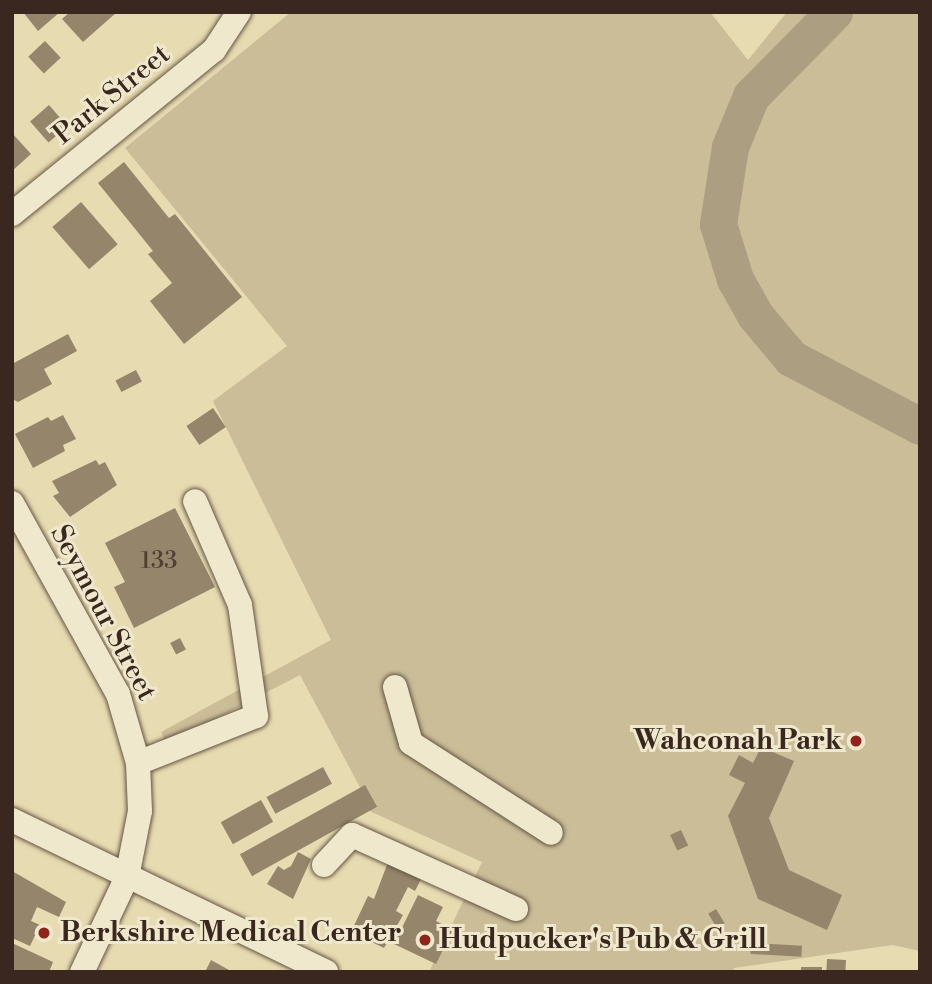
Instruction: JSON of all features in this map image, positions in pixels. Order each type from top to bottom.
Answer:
[{"type":"street","name":"Park Street","points":[[12,214],[214,50],[239,12]]},
{"type":"street","points":[[138,763],[257,716],[240,605],[195,500]]},
{"type":"street","name":"Seymour Street","points":[[12,503],[118,694],[138,763],[140,811],[127,877],[82,972]]},
{"type":"street","points":[[395,687],[411,743],[551,833]]},
{"type":"street","points":[[12,820],[326,972]]},
{"type":"street","points":[[324,865],[352,835],[516,909]]},
{"type":"shaded area","name":"Wahconah Park","points":[[291,12],[710,12],[748,60],[787,12],[920,12],[920,951],[892,945],[734,968],[733,972],[429,972],[482,862],[365,809],[370,806],[300,675],[167,744],[161,732],[331,640],[213,401],[287,346],[125,148]]},
{"type":"building","points":[[23,12],[60,12],[38,31]]},
{"type":"building","points":[[70,12],[117,12],[83,42],[62,19]]},
{"type":"building","points":[[45,41],[61,58],[44,74],[28,57]]},
{"type":"building","points":[[49,105],[67,126],[49,143],[30,121]]},
{"type":"building","points":[[12,133],[31,154],[12,171]]},
{"type":"building","points":[[124,162],[169,218],[175,214],[242,297],[184,344],[150,301],[172,283],[148,254],[153,251],[98,183]]},
{"type":"building","points":[[81,202],[118,244],[89,269],[52,227]]},
{"type":"building","points":[[68,334],[77,351],[44,369],[52,384],[18,402],[12,399],[12,364]]},
{"type":"building","points":[[136,370],[142,382],[121,392],[116,380]]},
{"type":"building","points":[[213,408],[226,427],[199,445],[186,426]]},
{"type":"building","points":[[63,415],[76,439],[63,445],[65,451],[33,468],[15,434],[48,417],[51,421]]},
{"type":"building","points":[[96,460],[99,465],[105,462],[117,485],[70,517],[53,496],[59,493],[52,481]]},
{"type":"building","points":[[175,508],[215,587],[134,628],[114,587],[125,582],[105,543]]},
{"type":"building","points":[[180,638],[186,650],[176,655],[170,643]]},
{"type":"building","points":[[761,747],[794,761],[769,818],[789,870],[842,895],[827,930],[758,899],[728,816],[745,783],[729,775],[739,755],[753,763]]},
{"type":"building","points":[[323,767],[332,784],[275,814],[266,797]]},
{"type":"building","points":[[365,785],[377,807],[252,876],[240,854]]},
{"type":"building","points":[[261,800],[273,822],[233,844],[221,822]]},
{"type":"building","points":[[681,830],[688,845],[677,850],[670,835]]},
{"type":"building","points":[[298,852],[311,859],[293,899],[267,884],[278,866],[284,870],[291,866]]},
{"type":"building","points":[[390,857],[421,879],[415,891],[408,887],[396,911],[403,915],[384,948],[351,932],[368,896],[374,899]]},
{"type":"building","points":[[12,871],[66,902],[59,917],[37,907],[31,921],[40,925],[30,946],[12,938]]},
{"type":"building","points":[[418,895],[443,907],[436,921],[453,930],[436,964],[394,944]]},
{"type":"building","points":[[716,909],[725,924],[717,928],[708,914]]},
{"type":"building","points":[[12,943],[53,962],[49,972],[12,972]]},
{"type":"building","points":[[751,943],[802,946],[801,957],[750,954]]},
{"type":"building","points":[[827,959],[846,960],[845,972],[826,972]]},
{"type":"building","points":[[211,960],[229,970],[228,972],[205,972]]},
{"type":"building","points":[[801,967],[822,967],[822,972],[801,972]]},
{"type":"waterway","points":[[834,12],[751,96],[730,147],[718,224],[735,279],[755,315],[791,358],[920,426]]},
{"type":"place","name":"Wahconah Park","points":[[856,741]]},
{"type":"place","name":"Berkshire Medical Center","points":[[44,933]]},
{"type":"place","name":"Hudpucker's Pub & Grill","points":[[425,940]]}]
